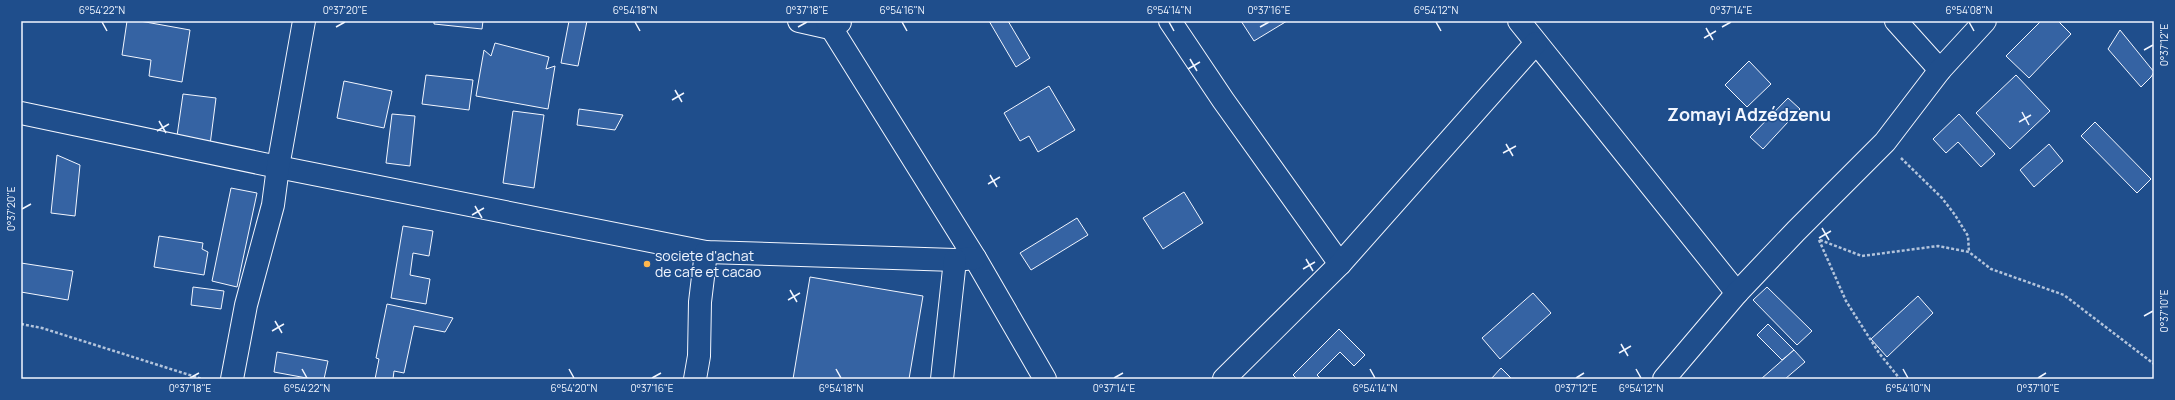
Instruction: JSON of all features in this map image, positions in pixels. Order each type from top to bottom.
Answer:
[{"type":"street","points":[[232,379],[246,305],[274,204],[278,167],[304,21]]},
{"type":"street","points":[[800,21],[833,23],[965,259],[1045,379]]},
{"type":"street","points":[[1170,21],[1223,100],[1340,264]]},
{"type":"street","points":[[1519,21],[1737,293]]},
{"type":"street","points":[[1896,21],[1940,70]]},
{"type":"street","points":[[1664,379],[1737,293],[1796,231],[1885,142],[1940,70],[1985,21]]},
{"type":"street","points":[[1224,379],[1340,264],[1536,43]]},
{"type":"street","points":[[21,113],[278,167],[706,252],[965,259]]},
{"type":"street","points":[[695,379],[699,356],[700,302],[706,252]]},
{"type":"street","points":[[942,379],[965,259]]},
{"type":"path","points":[[1885,142],[1942,198],[1968,236],[1969,252]]},
{"type":"path","points":[[1900,379],[1879,353],[1846,301],[1818,239],[1862,256],[1938,246],[1969,252],[1991,269],[2064,295],[2154,364]]},
{"type":"path","points":[[21,324],[42,328],[202,379]]},
{"type":"building","points":[[127,21],[140,21],[190,30],[182,82],[149,76],[151,60],[122,55]]},
{"type":"building","points":[[434,21],[483,21],[482,29],[434,24]]},
{"type":"building","points":[[569,21],[587,21],[578,66],[561,63]]},
{"type":"building","points":[[989,21],[1008,21],[1030,58],[1016,67]]},
{"type":"building","points":[[1241,21],[1287,21],[1254,41]]},
{"type":"building","points":[[2041,21],[2058,21],[2071,34],[2029,78],[2006,56]]},
{"type":"building","points":[[2120,30],[2154,72],[2141,87],[2108,49]]},
{"type":"building","points":[[495,43],[549,57],[546,69],[555,66],[548,109],[476,96],[484,50],[491,56]]},
{"type":"building","points":[[1749,61],[1771,84],[1747,107],[1725,85]]},
{"type":"building","points":[[426,75],[473,80],[469,110],[422,104]]},
{"type":"building","points":[[2016,75],[2050,111],[2010,149],[1976,113]]},
{"type":"building","points":[[344,81],[392,91],[384,128],[337,118]]},
{"type":"building","points":[[1049,86],[1075,130],[1038,152],[1029,136],[1020,141],[1004,113]]},
{"type":"building","points":[[183,94],[216,98],[210,145],[189,142],[190,137],[177,136]]},
{"type":"building","points":[[1788,98],[1800,109],[1763,149],[1750,137]]},
{"type":"building","points":[[579,109],[623,115],[615,130],[577,125]]},
{"type":"building","points":[[513,111],[544,115],[534,188],[503,183]]},
{"type":"building","points":[[392,114],[415,116],[410,166],[386,163]]},
{"type":"building","points":[[1959,114],[1995,154],[1981,167],[1958,142],[1946,153],[1933,139]]},
{"type":"building","points":[[2095,122],[2151,179],[2137,193],[2081,136]]},
{"type":"building","points":[[2049,144],[2063,161],[2034,187],[2020,170]]},
{"type":"building","points":[[57,155],[80,165],[75,216],[51,213]]},
{"type":"building","points":[[231,188],[257,193],[237,287],[212,281]]},
{"type":"building","points":[[1184,192],[1203,223],[1163,249],[1143,218]]},
{"type":"building","points":[[1077,218],[1088,235],[1031,270],[1020,253]]},
{"type":"building","points":[[403,226],[433,231],[429,256],[413,253],[410,275],[430,279],[426,304],[391,298]]},
{"type":"building","points":[[159,236],[203,243],[202,249],[208,252],[204,275],[154,267]]},
{"type":"building","points":[[21,263],[73,271],[68,300],[21,292]]},
{"type":"building","points":[[810,277],[923,296],[909,379],[793,379]]},
{"type":"building","points":[[193,287],[224,291],[221,309],[191,305]]},
{"type":"building","points":[[1767,287],[1812,331],[1797,345],[1753,300]]},
{"type":"building","points":[[1533,293],[1551,313],[1500,359],[1482,338]]},
{"type":"building","points":[[1918,296],[1933,313],[1887,357],[1871,339]]},
{"type":"building","points":[[387,304],[453,318],[445,332],[414,326],[404,373],[394,371],[393,379],[375,379],[379,359],[376,358]]},
{"type":"building","points":[[1768,324],[1794,350],[1782,360],[1757,335]]},
{"type":"building","points":[[1339,329],[1365,355],[1354,366],[1340,352],[1317,375],[1321,379],[1297,379],[1293,375]]},
{"type":"building","points":[[1794,350],[1805,362],[1785,379],[1761,379]]},
{"type":"building","points":[[277,352],[328,361],[324,379],[312,379],[274,372]]},
{"type":"building","points":[[1501,368],[1512,379],[1491,379]]},
{"type":"place","name":"societe d'achat de cafe et cacao","points":[[647,264]]},
{"type":"district","name":"Zomayi Adzédzenu","points":[[1749,115]]}]
